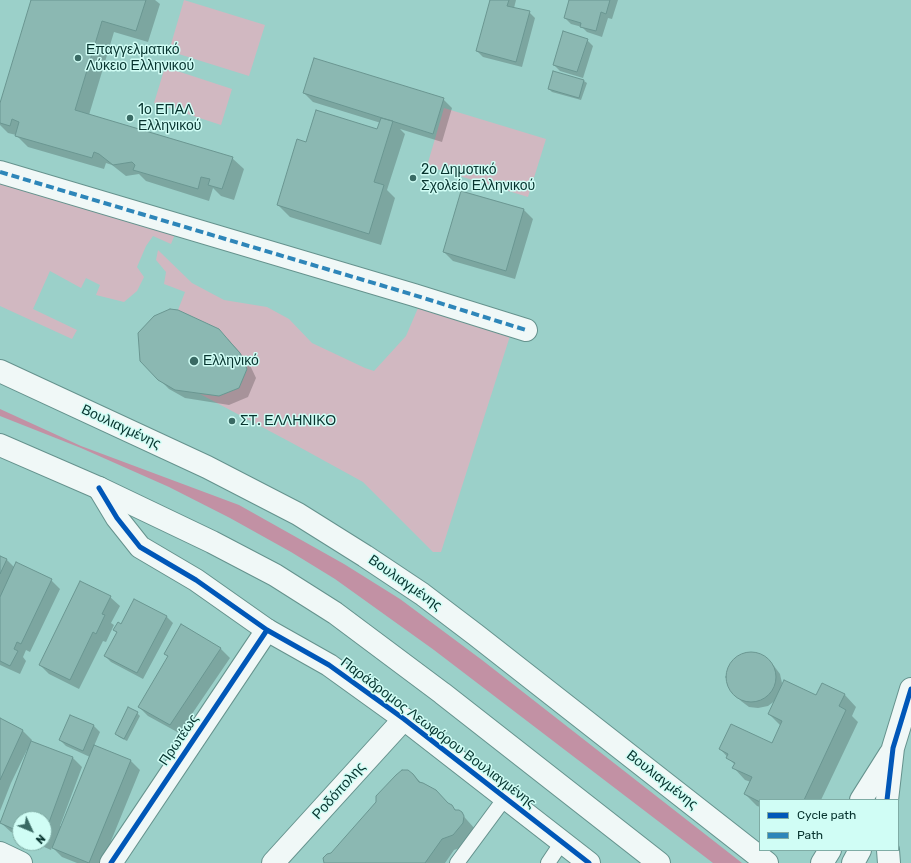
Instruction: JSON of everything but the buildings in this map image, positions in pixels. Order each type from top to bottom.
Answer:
[{"type":"street","points":[[0,172],[414,295],[526,330]]},
{"type":"street","name":"Βουλιαγμένης","points":[[0,371],[207,467],[298,514],[365,556],[422,594],[476,635],[767,863]]},
{"type":"street","points":[[0,445],[99,488],[212,542],[275,575],[335,613],[442,693],[659,863]]},
{"type":"street","name":"Παράδρομος Λεωφόρου Βουλιαγμένης","points":[[99,488],[117,518],[140,547],[196,580],[267,630],[329,665],[404,719],[562,842],[585,862]]},
{"type":"street","name":"Πρωτέως","points":[[111,863],[267,630]]},
{"type":"street","points":[[887,799],[894,748],[911,689]]},
{"type":"street","name":"Ροδόπολης","points":[[273,863],[404,719]]},
{"type":"street","points":[[862,799],[894,748]]},
{"type":"street","points":[[822,863],[829,851]]},
{"type":"street","points":[[853,863],[859,851]]},
{"type":"street","points":[[888,851],[889,863]]},
{"type":"street","points":[[0,853],[20,863]]},
{"type":"lane","points":[[457,863],[505,798]]},
{"type":"lane","points":[[548,863],[562,842]]},
{"type":"shaded area","points":[[184,0],[265,25],[249,76],[169,51]]},
{"type":"shaded area","points":[[165,67],[232,89],[221,125],[154,103]]},
{"type":"shaded area","points":[[444,108],[546,139],[528,197],[427,166]]},
{"type":"shaded area","points":[[0,183],[175,234],[171,244],[153,236],[146,246],[137,267],[144,277],[137,291],[124,302],[96,295],[100,285],[86,278],[81,288],[50,271],[33,309],[77,330],[72,339],[0,306]]},
{"type":"shaded area","points":[[158,250],[192,283],[224,300],[267,307],[289,319],[312,343],[374,371],[406,336],[418,308],[510,336],[441,552],[433,552],[363,482],[200,394],[219,396],[239,388],[247,369],[240,353],[219,329],[178,310],[185,292],[164,284],[166,272],[156,260]]},
{"type":"shaded area","points":[[0,409],[81,446],[239,505],[344,564],[400,599],[482,660],[742,863],[713,863],[434,650],[335,579],[291,552],[230,518],[169,487],[81,448],[0,416]]},
{"type":"marked path","points":[[0,172],[414,295],[526,330]]},
{"type":"cycle path","points":[[99,488],[117,518],[140,547],[196,580],[267,630],[329,665],[404,719],[589,863]]},
{"type":"cycle path","points":[[111,863],[267,630]]},
{"type":"cycle path","points":[[887,799],[893,748],[911,689]]},
{"type":"place","name":"Επαγγελματικό Λύκειο Ελληνικού","points":[[78,58]]},
{"type":"place","name":"1ο ΕΠΑΛ Ελληνικού","points":[[130,118]]},
{"type":"place","name":"2ο Δημοτικό Σχολείο Ελληνικού","points":[[413,178]]},
{"type":"place","name":"Ελληνικό","points":[[194,361]]},
{"type":"place","name":"ΣΤ. ΕΛΛΗΝΙΚΟ","points":[[232,421]]}]
